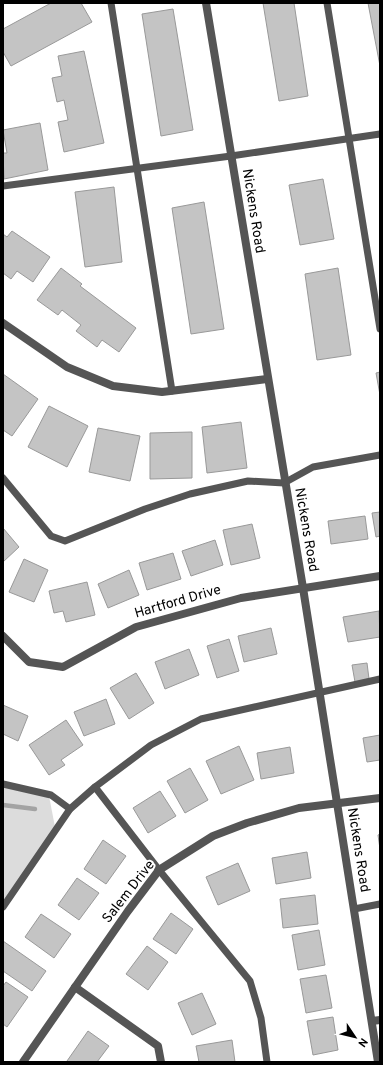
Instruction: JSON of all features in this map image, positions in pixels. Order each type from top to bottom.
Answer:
[{"type":"street","name":"Nickens Road","points":[[206,3],[284,483],[303,588],[354,909],[376,1020],[378,1062]]},
{"type":"street","points":[[3,323],[66,367],[113,386],[162,392],[267,379]]},
{"type":"street","name":"Hartford Drive","points":[[3,636],[29,662],[63,667],[136,627],[241,598],[380,576]]},
{"type":"street","name":"Salem Drive","points":[[23,1062],[75,986],[159,870],[213,836],[247,823],[298,808],[380,798]]},
{"type":"street","points":[[75,986],[158,1046],[161,1062]]},
{"type":"lane","points":[[111,3],[172,391]]},
{"type":"lane","points":[[327,3],[380,329]]},
{"type":"lane","points":[[3,186],[231,156],[380,134]]},
{"type":"lane","points":[[3,478],[51,536],[65,541],[145,509],[190,494],[248,481],[284,483],[312,467],[380,455]]},
{"type":"lane","points":[[3,907],[70,809],[95,787],[151,745],[201,719],[380,679]]},
{"type":"lane","points":[[3,784],[51,795],[70,809]]},
{"type":"lane","points":[[95,787],[159,870],[250,981],[261,1018],[267,1062]]},
{"type":"lane","points":[[354,909],[380,904]]},
{"type":"shaded area","points":[[3,782],[49,796],[55,827],[3,902]]},
{"type":"building","points":[[51,3],[81,3],[92,22],[11,66],[3,52],[3,29]]},
{"type":"building","points":[[263,3],[294,3],[308,96],[279,101]]},
{"type":"building","points":[[368,3],[380,3],[380,66]]},
{"type":"building","points":[[173,9],[193,130],[161,136],[142,14]]},
{"type":"building","points":[[84,51],[104,143],[64,152],[58,122],[68,120],[64,100],[57,102],[52,78],[62,76],[58,56]]},
{"type":"building","points":[[40,123],[48,170],[4,179],[3,153],[7,153],[3,130]]},
{"type":"building","points":[[323,179],[334,239],[300,245],[289,185]]},
{"type":"building","points":[[114,187],[122,262],[85,267],[75,192]]},
{"type":"building","points":[[204,202],[224,329],[191,334],[172,208]]},
{"type":"building","points":[[12,231],[50,257],[33,282],[17,271],[11,279],[3,273],[3,234],[7,237]]},
{"type":"building","points":[[61,268],[82,284],[80,286],[136,328],[119,352],[102,340],[97,347],[76,331],[81,325],[62,310],[58,315],[37,300]]},
{"type":"building","points":[[338,268],[351,355],[317,360],[305,274]]},
{"type":"building","points":[[380,372],[380,395],[376,373]]},
{"type":"building","points":[[3,374],[38,399],[12,436],[3,430]]},
{"type":"building","points":[[49,406],[88,426],[67,467],[28,447]]},
{"type":"building","points":[[241,422],[247,468],[207,473],[202,427]]},
{"type":"building","points":[[98,428],[140,436],[130,481],[89,472]]},
{"type":"building","points":[[192,432],[192,478],[150,479],[150,433]]},
{"type":"building","points":[[380,512],[380,536],[376,537],[372,513]]},
{"type":"building","points":[[365,516],[368,539],[331,544],[328,521]]},
{"type":"building","points":[[252,524],[260,558],[231,565],[223,530]]},
{"type":"building","points":[[3,528],[19,547],[3,562]]},
{"type":"building","points":[[215,540],[223,565],[191,576],[182,551]]},
{"type":"building","points":[[173,553],[181,579],[147,590],[139,563]]},
{"type":"building","points":[[24,559],[48,570],[34,602],[9,592]]},
{"type":"building","points":[[129,570],[139,595],[108,608],[98,584]]},
{"type":"building","points":[[87,582],[95,615],[66,622],[63,611],[54,613],[49,591]]},
{"type":"building","points":[[379,611],[380,637],[348,642],[343,617]]},
{"type":"building","points":[[271,628],[277,654],[244,662],[238,636]]},
{"type":"building","points":[[229,639],[239,671],[217,678],[207,646]]},
{"type":"building","points":[[189,649],[199,675],[165,689],[155,662]]},
{"type":"building","points":[[367,663],[369,679],[355,682],[352,665]]},
{"type":"building","points":[[136,673],[154,703],[129,719],[110,688]]},
{"type":"building","points":[[106,699],[115,724],[84,736],[74,712]]},
{"type":"building","points":[[3,705],[28,716],[18,741],[3,734]]},
{"type":"building","points":[[66,720],[83,745],[61,760],[65,765],[49,775],[29,745]]},
{"type":"building","points":[[380,735],[380,760],[367,762],[363,738]]},
{"type":"building","points":[[239,746],[254,780],[221,794],[206,761]]},
{"type":"building","points":[[290,747],[294,773],[261,779],[257,753]]},
{"type":"building","points":[[190,768],[208,800],[185,813],[167,781]]},
{"type":"building","points":[[160,791],[176,816],[148,833],[133,808]]},
{"type":"building","points":[[380,834],[380,849],[378,835]]},
{"type":"building","points":[[103,840],[126,856],[106,884],[84,869]]},
{"type":"building","points":[[307,852],[311,878],[276,884],[272,858]]},
{"type":"building","points":[[238,863],[250,891],[218,905],[206,877]]},
{"type":"building","points":[[77,878],[99,893],[79,920],[58,905]]},
{"type":"building","points":[[315,895],[318,924],[283,928],[280,899]]},
{"type":"building","points":[[171,913],[193,929],[176,954],[153,939]]},
{"type":"building","points":[[41,914],[71,934],[54,958],[25,937]]},
{"type":"building","points":[[319,930],[325,965],[298,970],[292,935]]},
{"type":"building","points":[[3,941],[46,971],[32,991],[3,971]]},
{"type":"building","points":[[147,946],[168,962],[148,990],[126,974]]},
{"type":"building","points":[[326,975],[332,1008],[306,1013],[300,979]]},
{"type":"building","points":[[6,982],[28,997],[7,1027],[3,1024],[3,986]]},
{"type":"building","points":[[202,993],[216,1024],[192,1035],[178,1003]]},
{"type":"building","points":[[333,1017],[338,1050],[313,1055],[307,1021]]},
{"type":"building","points":[[88,1031],[109,1046],[97,1062],[68,1062],[67,1061]]},
{"type":"building","points":[[232,1040],[235,1062],[199,1062],[196,1046]]},
{"type":"waterway","points":[[3,805],[35,809]]}]
